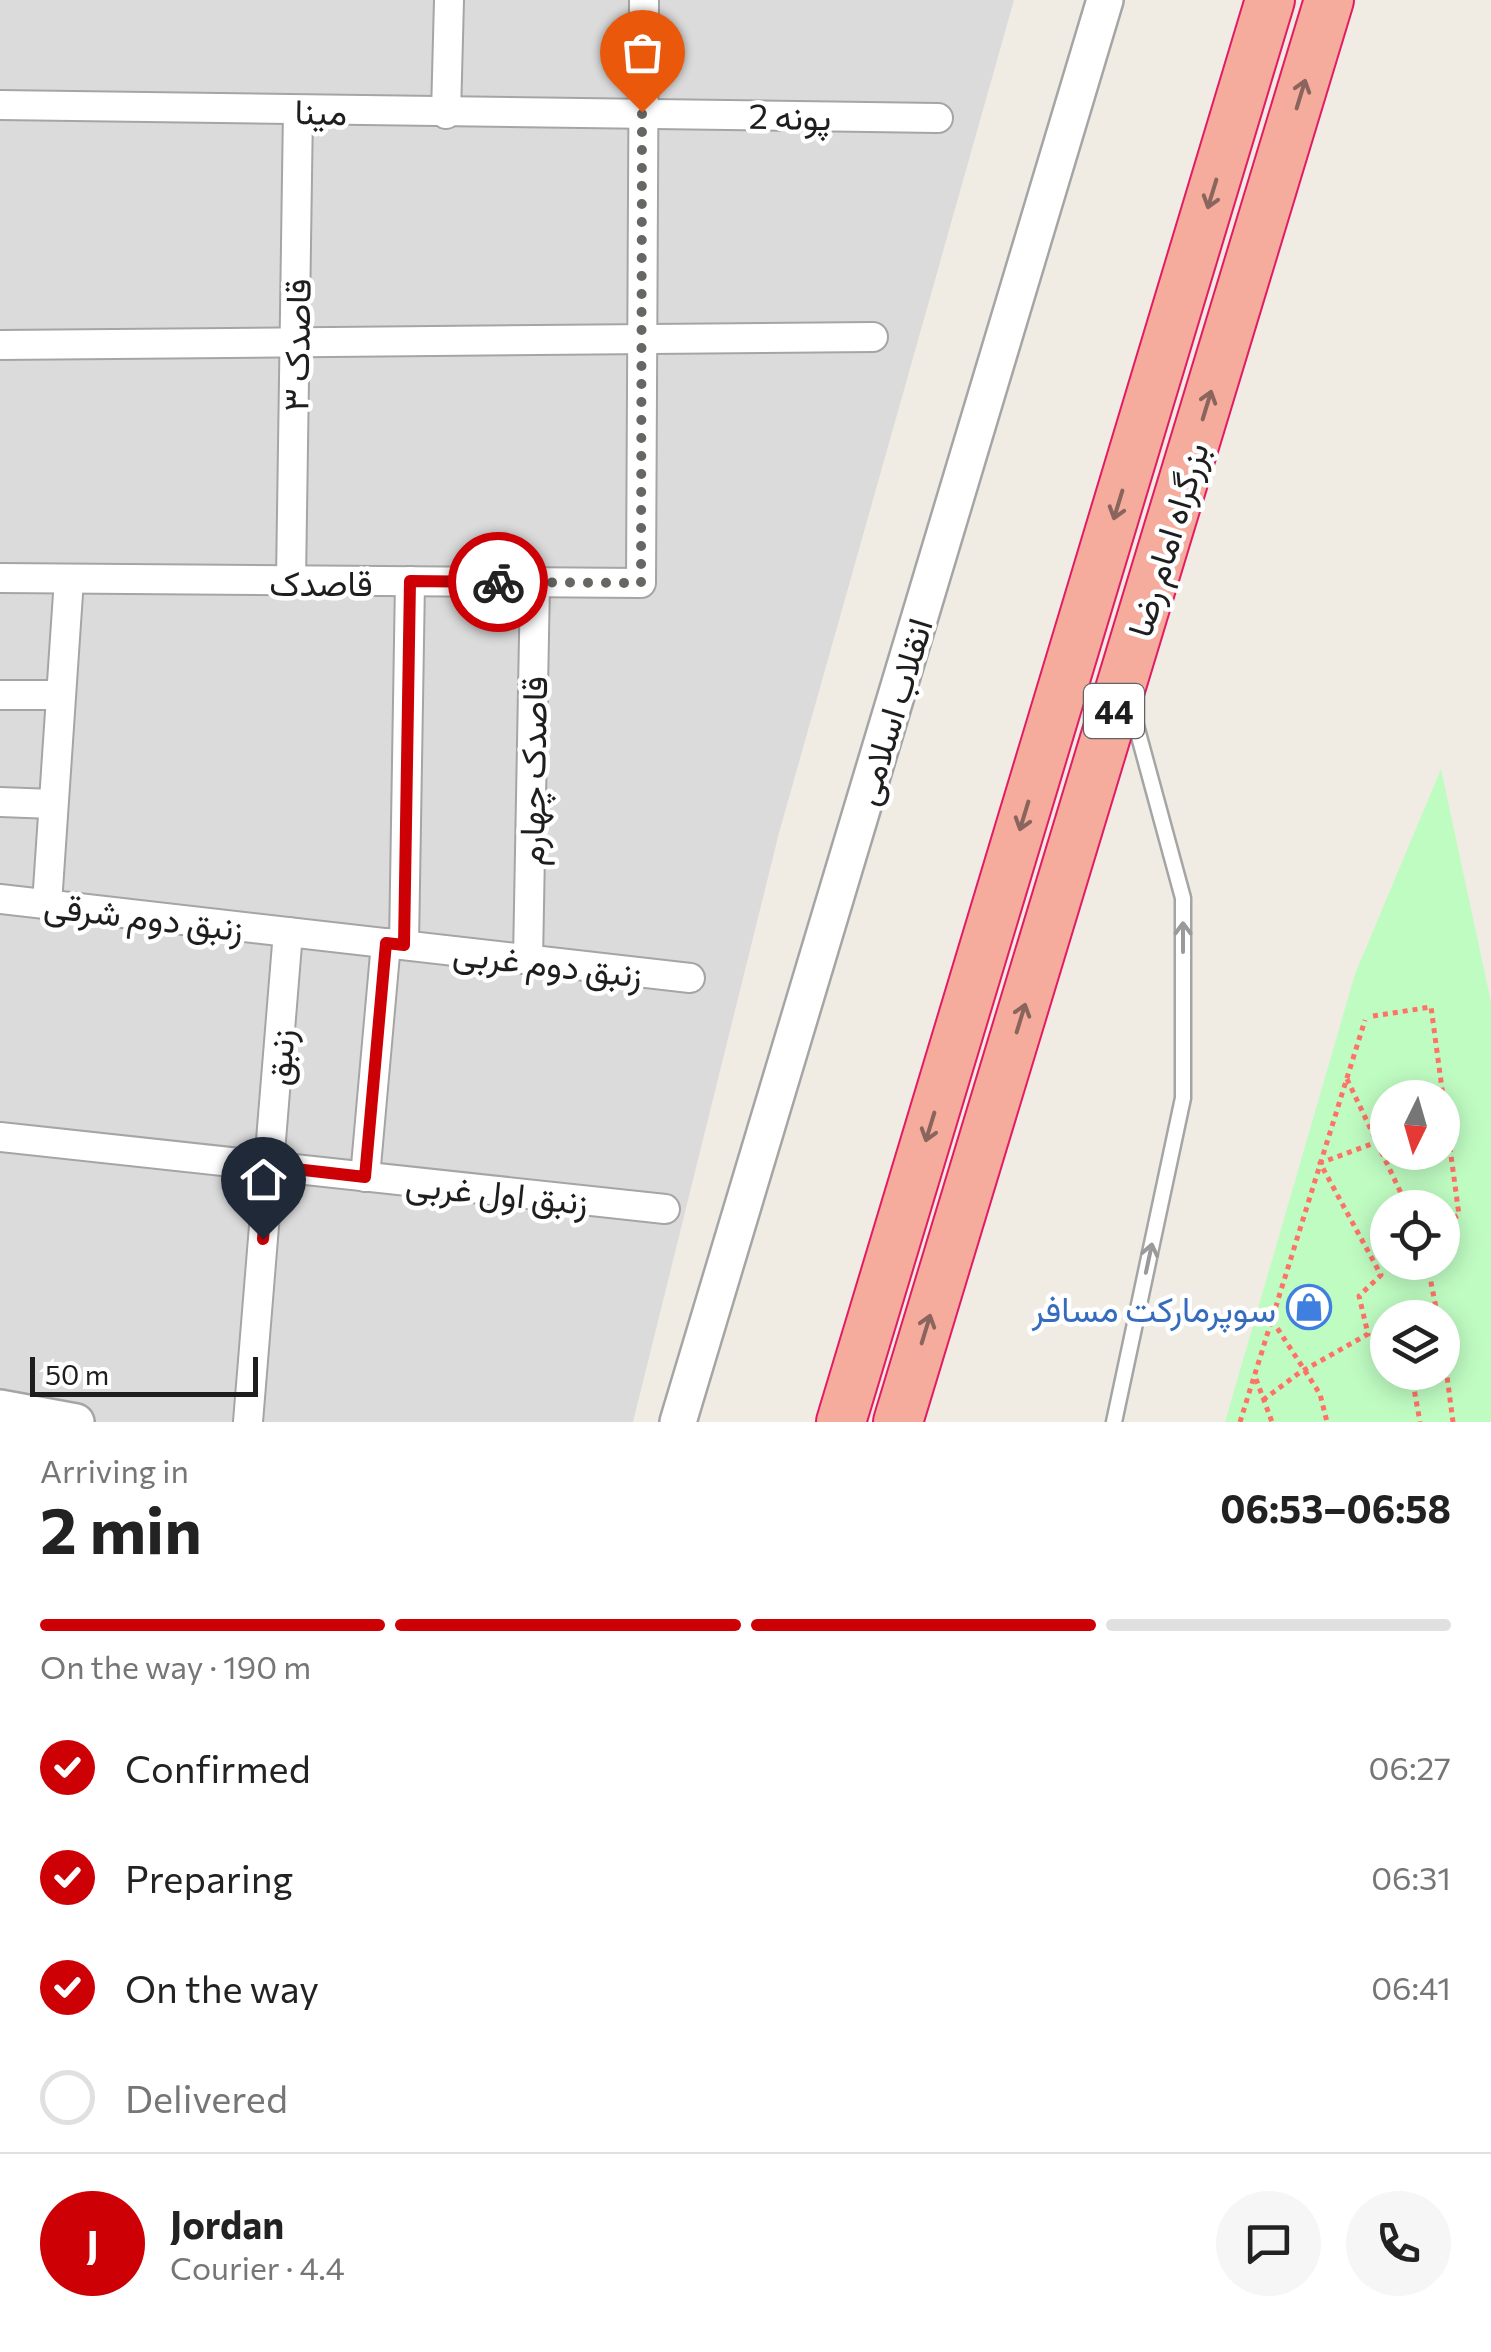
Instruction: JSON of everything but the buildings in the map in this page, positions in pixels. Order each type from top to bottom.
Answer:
[{"type":"highway","name":"بزرگراه امام رضا","points":[[841,1422],[1270,0]]},
{"type":"highway","name":"بزرگراه امام رضا","points":[[898,1422],[1329,0]]},
{"type":"street","points":[[446,114],[450,0]]},
{"type":"street","points":[[642,340],[644,0]]},
{"type":"street","name":"انقلاب اسلامی","points":[[678,1422],[1105,0]]},
{"type":"street","name":"مینا","points":[[0,105],[446,114],[642,112]]},
{"type":"street","name":"قاصدک ۳","points":[[290,580],[298,110]]},
{"type":"street","name":"پونه 2","points":[[642,112],[938,118]]},
{"type":"street","points":[[0,345],[873,338]]},
{"type":"street","name":"قاصدک","points":[[0,578],[641,583],[642,340]]},
{"type":"street","points":[[47,904],[69,579]]},
{"type":"street","points":[[365,1177],[395,944],[410,581]]},
{"type":"street","name":"قاصدک چهارم","points":[[528,960],[535,582]]},
{"type":"street","points":[[0,695],[60,695]]},
{"type":"street","points":[[0,802],[53,804]]},
{"type":"street","name":"زنبق دوم شرقی","points":[[0,899],[288,932]]},
{"type":"street","name":"زنبق دوم غربی","points":[[288,932],[690,978]]},
{"type":"street","name":"زنبق","points":[[248,1422],[288,932]]},
{"type":"street","name":"زنبق اول غربی","points":[[0,1138],[665,1209]]},
{"type":"street","points":[[0,1408],[76,1422]]},
{"type":"lane","points":[[1114,1422],[1183,1098],[1183,898],[1124,678]]},
{"type":"path","points":[[1373,1016],[1431,1007],[1440,1080]]},
{"type":"path","points":[[1240,1422],[1365,1020]]},
{"type":"path","points":[[1347,1078],[1370,1128]]},
{"type":"path","points":[[1320,1164],[1370,1143]]},
{"type":"path","points":[[1264,1400],[1299,1373],[1368,1334],[1359,1296],[1381,1275],[1320,1164]]},
{"type":"path","points":[[1272,1320],[1320,1394],[1327,1422]]},
{"type":"path","points":[[1254,1376],[1272,1422]]},
{"type":"path","points":[[1414,1390],[1420,1422]]},
{"type":"path","points":[[1449,1390],[1453,1422]]},
{"type":"shaded area","points":[[0,0],[1014,0],[779,833],[633,1422],[0,1422]]},
{"type":"green space","points":[[1441,769],[1491,1002],[1491,1422],[1225,1422],[1355,974]]},
{"type":"way so far","points":[[498,582],[641,583],[642,112]]},
{"type":"place","name":"سوپرمارکت مسافر","points":[[1309,1307]]},
{"type":"route","points":[[263,1239],[269,1166],[365,1177],[386,943],[404,945],[410,581],[498,582]]}]
